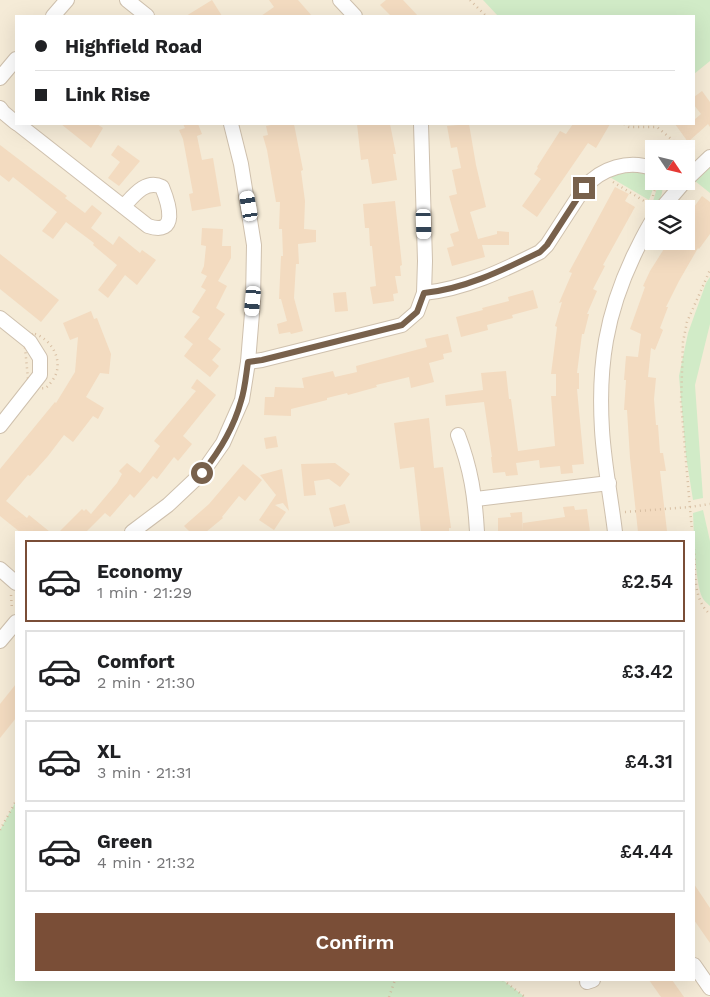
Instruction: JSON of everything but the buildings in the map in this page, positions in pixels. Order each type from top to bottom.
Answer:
[{"type":"street","points":[[54,15],[67,0]]},
{"type":"street","points":[[127,0],[146,15]]},
{"type":"street","points":[[340,0],[354,15]]},
{"type":"street","points":[[0,78],[15,60]]},
{"type":"street","points":[[0,108],[2,112],[15,122]]},
{"type":"street","points":[[20,125],[124,206]]},
{"type":"street","points":[[133,531],[168,505],[191,484],[214,458],[223,444],[242,400],[248,362],[253,301],[254,245],[242,164],[231,125]]},
{"type":"street","points":[[248,362],[402,325],[417,312],[424,293],[425,261],[421,125]]},
{"type":"street","points":[[695,170],[710,157]]},
{"type":"street","points":[[424,293],[448,290],[465,285],[540,252],[547,245],[591,179],[610,168],[645,167]]},
{"type":"street","points":[[664,200],[674,190]]},
{"type":"street","points":[[615,531],[602,431],[601,380],[604,344],[619,290],[645,232]]},
{"type":"street","points":[[0,318],[30,342],[40,358],[40,375],[0,426]]},
{"type":"street","points":[[458,435],[468,462],[476,499],[477,531]]},
{"type":"street","points":[[476,499],[609,483]]},
{"type":"street","points":[[0,569],[14,588]]},
{"type":"street","points":[[0,641],[15,624]]},
{"type":"street","points":[[695,966],[710,988]]},
{"type":"path","points":[[470,0],[485,15]]},
{"type":"path","points":[[626,125],[629,127],[657,127],[672,140]]},
{"type":"path","points":[[599,174],[645,204]]},
{"type":"path","points":[[692,531],[681,402],[683,342],[687,322],[710,270]]},
{"type":"path","points":[[613,513],[710,504]]},
{"type":"path","points":[[695,564],[697,593],[700,604],[710,614]]},
{"type":"path","points":[[14,588],[15,624]]},
{"type":"path","points":[[0,830],[15,803]]},
{"type":"path","points":[[389,997],[395,981]]},
{"type":"path","points":[[504,981],[525,997]]},
{"type":"shaded area","points":[[0,0],[710,0],[710,997],[525,997],[504,981],[695,981],[695,531],[15,531],[15,803],[0,830]]},
{"type":"green space","points":[[483,0],[710,0],[710,61],[695,73],[695,15],[497,15]]},
{"type":"green space","points":[[710,166],[710,193],[695,181]]},
{"type":"green space","points":[[629,171],[645,174],[645,190],[653,190],[649,200],[608,176]]},
{"type":"green space","points":[[656,190],[662,190],[658,200],[653,200]]},
{"type":"green space","points":[[710,277],[710,324],[695,385],[703,498],[693,500],[686,456],[679,376],[688,333],[706,283]]},
{"type":"green space","points":[[703,510],[710,541],[710,606],[703,598],[698,580],[693,513]]},
{"type":"green space","points":[[15,803],[15,981],[504,981],[525,997],[0,997],[0,830]]},
{"type":"route","points":[[202,473],[223,444],[242,400],[248,362],[402,325],[417,312],[424,293],[448,290],[465,285],[540,252],[547,245],[584,188]]}]
